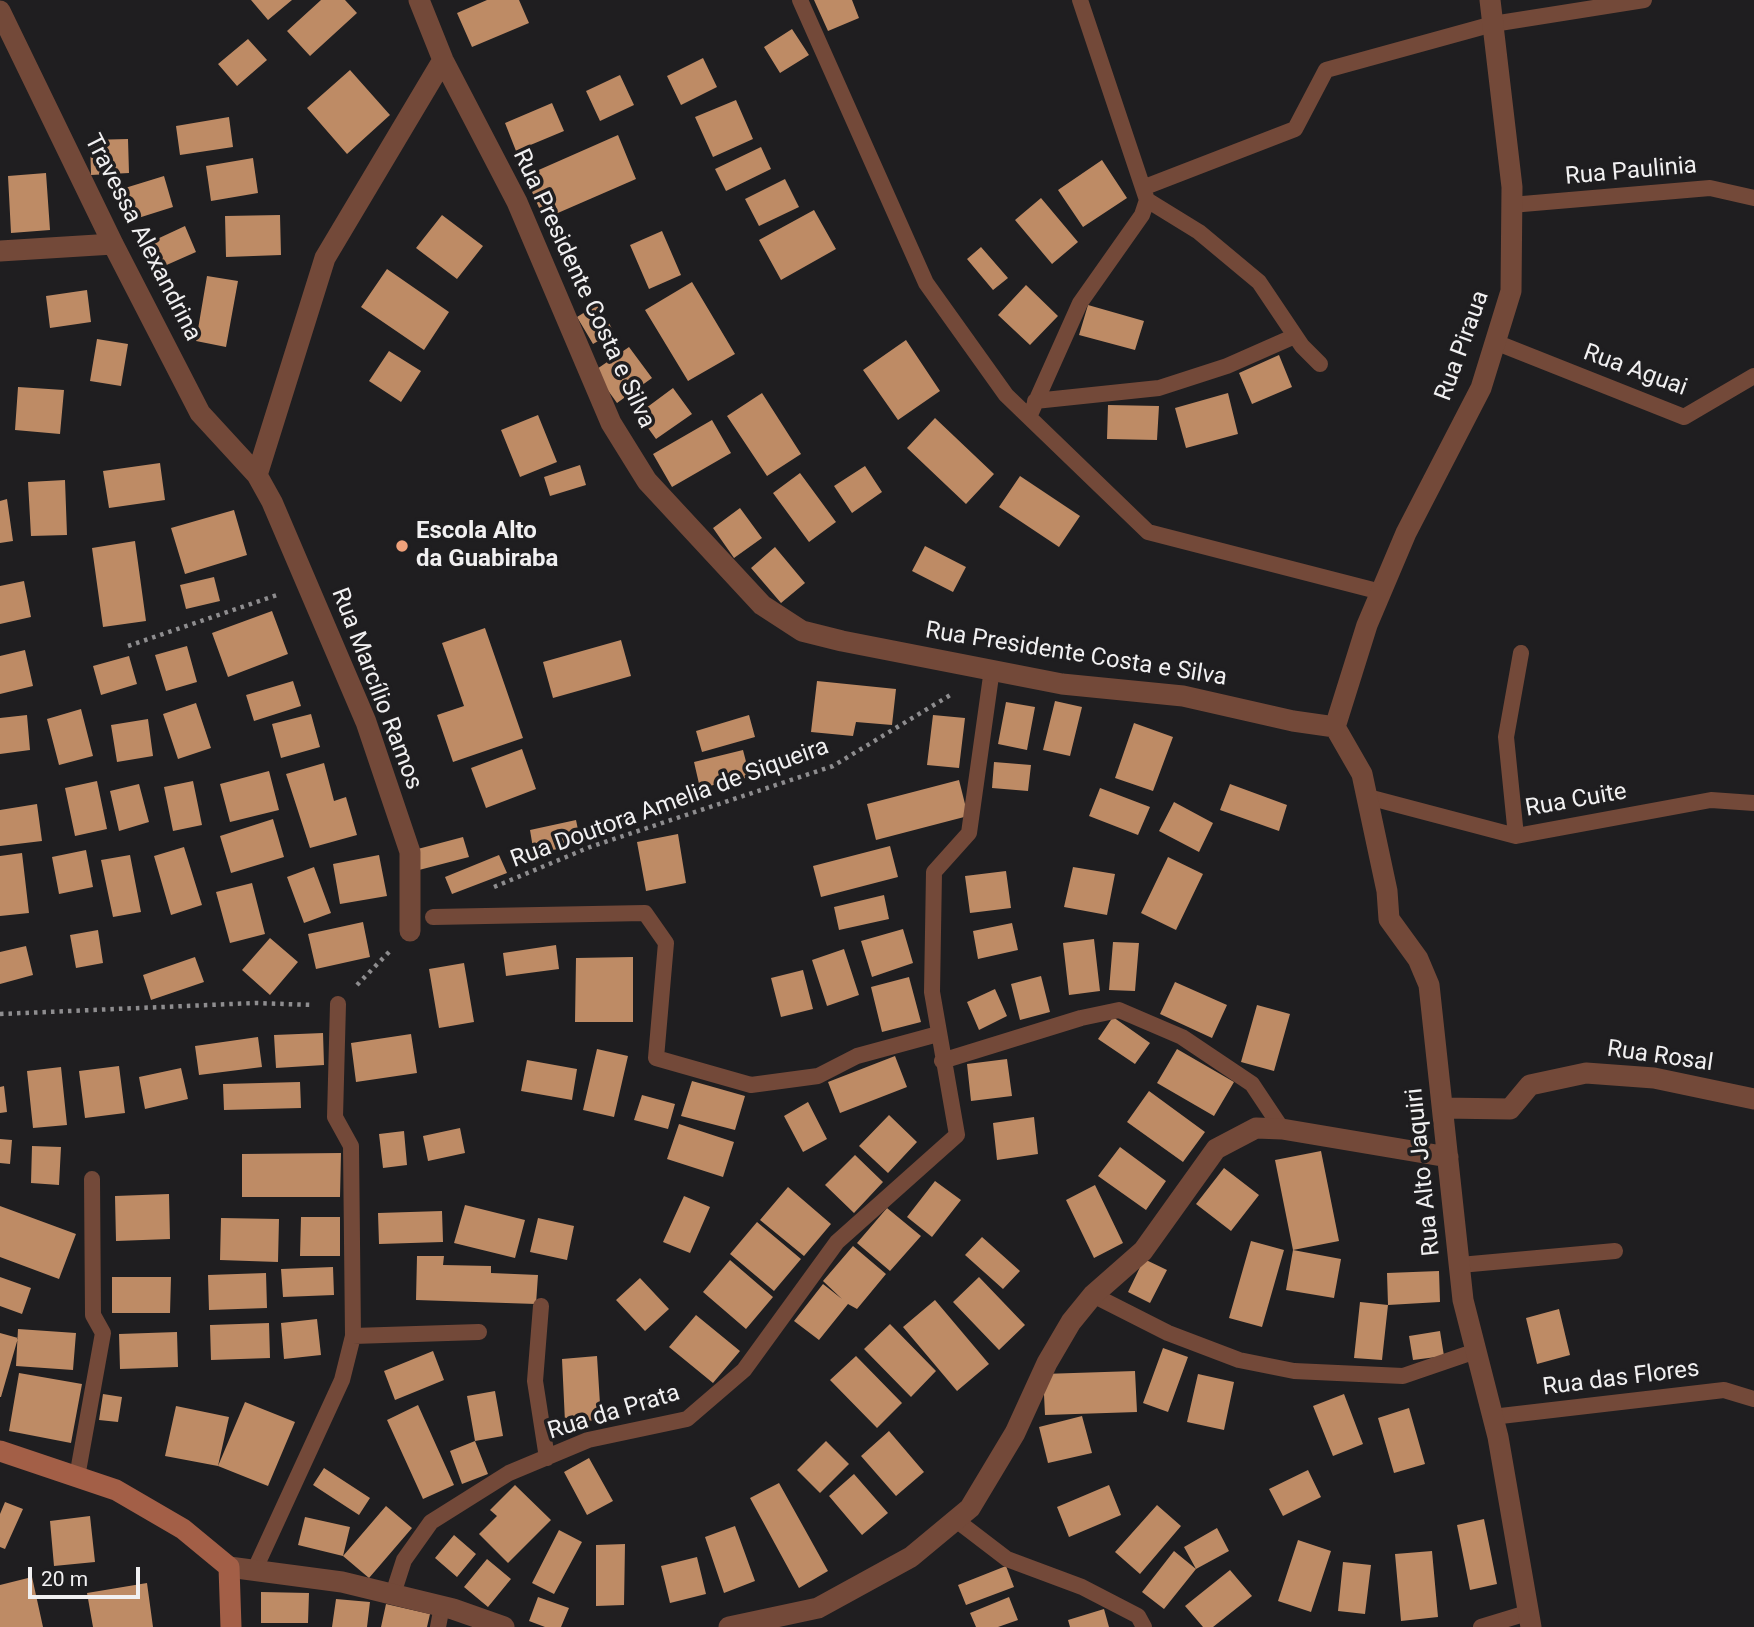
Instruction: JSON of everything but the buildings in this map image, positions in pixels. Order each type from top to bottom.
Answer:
[{"type":"main road","points":[[0,1451],[116,1490],[183,1529],[229,1567],[230,1627]]},
{"type":"street","name":"Rua Presidente Costa e Silva","points":[[419,0],[443,60],[517,202],[611,423],[647,481],[762,605],[802,631],[1062,684],[1183,696],[1293,721],[1335,727]]},
{"type":"street","name":"Rua Piraua","points":[[1335,727],[1367,625],[1406,533],[1481,388],[1511,291],[1512,187],[1490,0]]},
{"type":"street","name":"Travessa Alexandrina","points":[[0,11],[113,244],[200,413],[257,475]]},
{"type":"street","points":[[257,475],[325,258],[443,60]]},
{"type":"street","points":[[0,251],[113,244]]},
{"type":"street","name":"Rua Marcílio Ramos","points":[[257,475],[366,722],[410,852],[410,931]]},
{"type":"street","name":"Rua Alto Jaquiri","points":[[1335,727],[1362,774],[1387,891],[1389,919],[1418,959],[1429,985],[1463,1300],[1492,1417],[1529,1620]]},
{"type":"street","name":"Rua Rosal","points":[[1443,1108],[1510,1109],[1530,1085],[1586,1073],[1654,1078],[1754,1099]]},
{"type":"street","points":[[729,1627],[818,1608],[911,1557],[956,1520],[977,1497],[1015,1433],[1047,1363],[1071,1322],[1093,1295],[1143,1251],[1216,1149],[1256,1128],[1282,1129],[1448,1157]]},
{"type":"street","points":[[229,1567],[342,1582],[393,1594],[440,1616],[504,1627]]},
{"type":"lane","points":[[800,0],[926,283],[1006,395],[1148,532],[1381,592]]},
{"type":"lane","points":[[1029,417],[1080,303],[1142,215],[1146,193],[1080,0]]},
{"type":"lane","points":[[1146,193],[1295,129],[1326,70],[1493,24],[1644,0]]},
{"type":"lane","name":"Rua Paulinia","points":[[1511,205],[1710,188],[1754,198]]},
{"type":"lane","points":[[1146,193],[1199,232],[1259,282],[1295,336],[1320,364]]},
{"type":"lane","points":[[1035,401],[1159,388],[1227,366],[1295,336]]},
{"type":"lane","name":"Rua Aguai","points":[[1495,342],[1684,417],[1754,376]]},
{"type":"lane","points":[[1516,836],[1506,737],[1521,653]]},
{"type":"lane","points":[[992,669],[969,834],[934,872],[932,992],[942,1061],[1081,1018],[1119,1010],[1182,1037],[1252,1084],[1282,1129]]},
{"type":"lane","name":"Rua Cuite","points":[[1367,797],[1516,836],[1711,800],[1754,803]]},
{"type":"lane","points":[[433,917],[645,913],[666,943],[656,1058],[751,1085],[818,1076],[857,1056],[938,1034]]},
{"type":"lane","points":[[255,1569],[342,1380],[352,1336],[351,1146],[335,1117],[338,1004]]},
{"type":"lane","name":"Rua da Prata","points":[[393,1594],[404,1560],[431,1521],[509,1474],[588,1440],[687,1419],[744,1370],[837,1242],[957,1135],[942,1061]]},
{"type":"lane","points":[[77,1477],[103,1332],[93,1315],[92,1179]]},
{"type":"lane","points":[[1460,1265],[1615,1251]]},
{"type":"lane","points":[[1093,1295],[1168,1333],[1239,1360],[1294,1371],[1403,1376],[1476,1351]]},
{"type":"lane","points":[[541,1306],[535,1381],[547,1458]]},
{"type":"lane","points":[[352,1336],[479,1332]]},
{"type":"lane","name":"Rua das Flores","points":[[1492,1417],[1724,1390],[1754,1399]]},
{"type":"lane","points":[[956,1520],[1007,1559],[1082,1587],[1138,1616],[1144,1627]]},
{"type":"lane","points":[[1481,1627],[1529,1620]]},
{"type":"path","points":[[128,646],[307,585]]},
{"type":"path","name":"Rua Doutora Amelia de Siqueira","points":[[492,888],[590,847],[834,766],[992,669]]},
{"type":"path","points":[[0,1014],[255,1003],[338,1004],[410,931]]},
{"type":"place","name":"Escola Alto da Guabiraba","points":[[402,546]]}]
